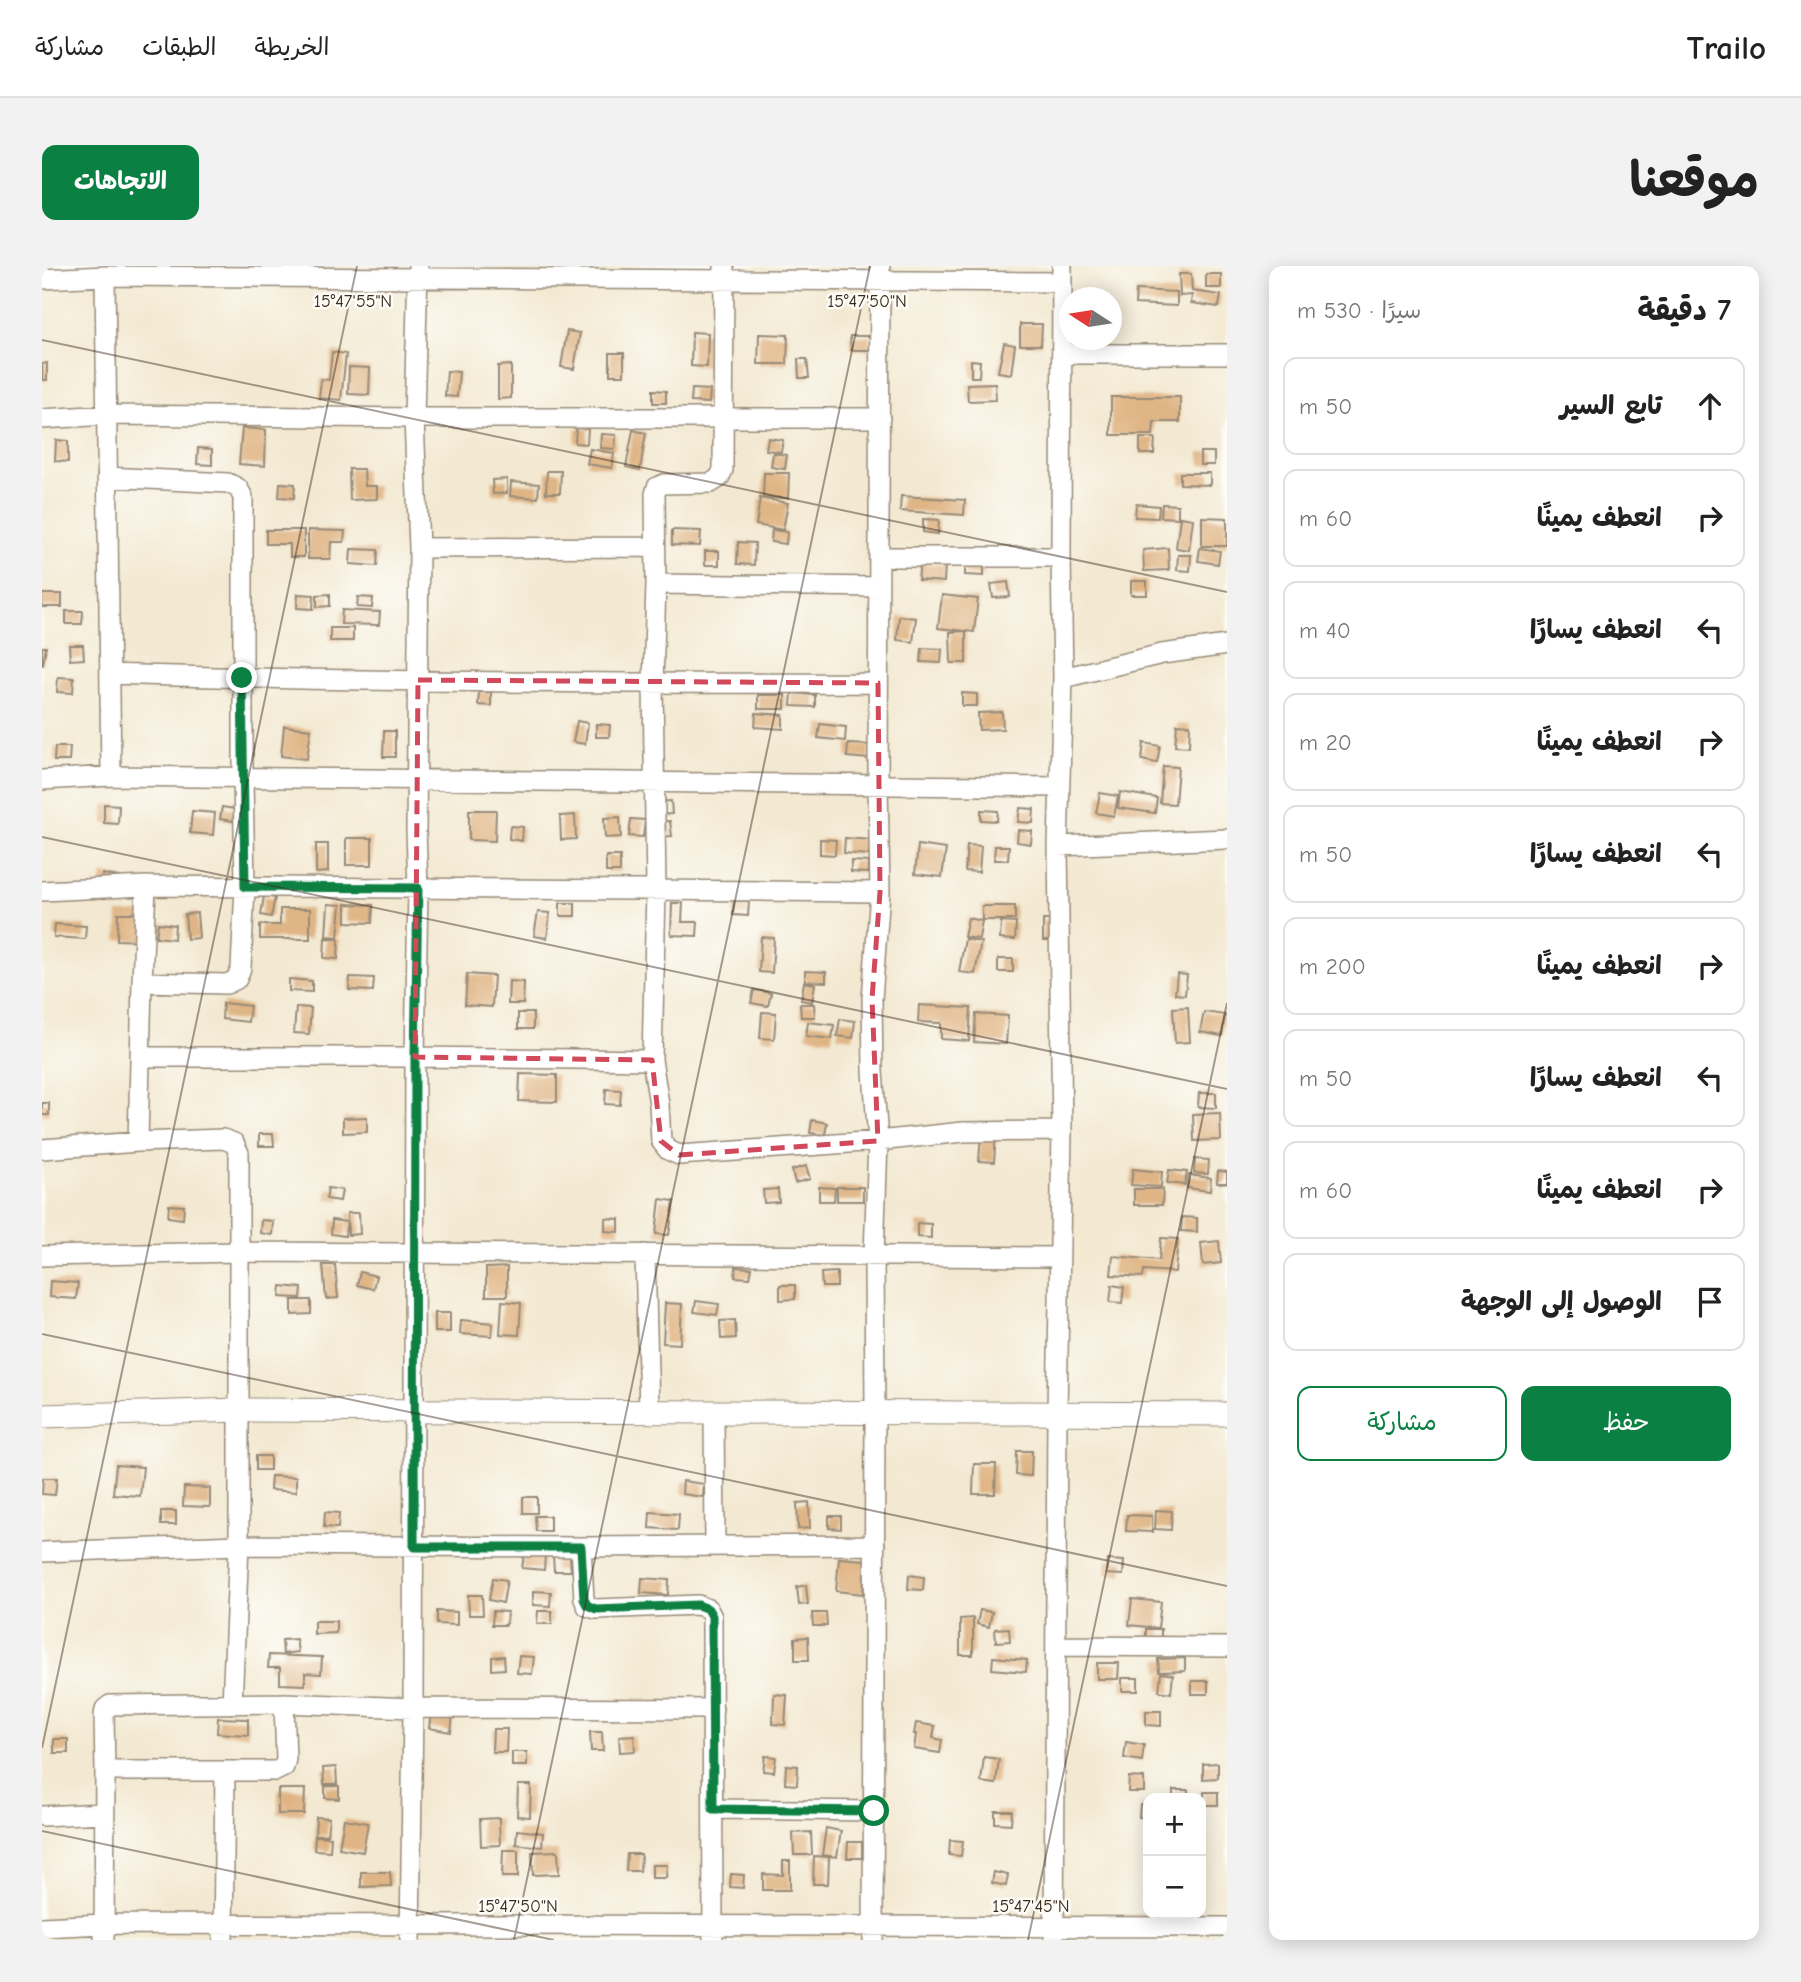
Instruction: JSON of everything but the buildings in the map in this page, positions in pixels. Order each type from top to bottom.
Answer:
[{"type":"street","points":[[42,279],[243,271],[1062,274],[1063,678],[1058,846],[1062,1131],[1057,1413],[1054,1933]]},
{"type":"street","points":[[410,1932],[419,548],[414,418],[418,272]]},
{"type":"street","points":[[725,273],[723,470],[719,478],[711,484],[664,484],[657,487],[655,494],[653,684],[656,890],[652,1060],[662,1141],[668,1150],[679,1155],[878,1141],[963,1132],[1062,1131]]},
{"type":"street","points":[[873,1933],[874,1255],[878,1141],[872,999],[880,892],[880,274]]},
{"type":"street","points":[[105,275],[111,776]]},
{"type":"street","points":[[1062,354],[1227,354]]},
{"type":"street","points":[[42,419],[107,415],[880,418]]},
{"type":"street","points":[[107,477],[228,484],[238,488],[243,497],[245,887],[241,968],[237,979],[227,984],[142,982]]},
{"type":"street","points":[[419,548],[655,547]]},
{"type":"street","points":[[879,557],[1061,557]]},
{"type":"street","points":[[656,584],[878,587]]},
{"type":"street","points":[[1063,678],[1162,654],[1227,645]]},
{"type":"street","points":[[110,674],[653,684],[878,683]]},
{"type":"street","points":[[42,780],[111,776],[1059,787]]},
{"type":"street","points":[[1058,846],[1227,839]]},
{"type":"street","points":[[42,891],[146,886],[880,892]]},
{"type":"street","points":[[138,1142],[146,886]]},
{"type":"street","points":[[141,1057],[652,1060]]},
{"type":"street","points":[[42,1150],[138,1142],[223,1139],[234,1143],[239,1153],[239,1545],[232,1704]]},
{"type":"street","points":[[42,1256],[239,1252],[1059,1257]]},
{"type":"street","points":[[645,1255],[649,1411]]},
{"type":"street","points":[[42,1416],[240,1410],[1227,1414]]},
{"type":"street","points":[[714,1412],[715,1546]]},
{"type":"street","points":[[42,1552],[239,1545],[875,1545]]},
{"type":"street","points":[[581,1547],[584,1599],[587,1605],[596,1609],[698,1605],[708,1609],[712,1616],[713,1933]]},
{"type":"street","points":[[1056,1647],[1227,1647]]},
{"type":"street","points":[[105,1772],[276,1771],[284,1767],[286,1759],[284,1703]]},
{"type":"street","points":[[104,1932],[104,1716],[105,1709],[110,1704],[284,1703],[413,1708],[713,1709]]},
{"type":"street","points":[[223,1932],[225,1772]]},
{"type":"street","points":[[713,1809],[874,1811]]},
{"type":"street","points":[[42,1816],[104,1813]]},
{"type":"street","points":[[42,1927],[104,1932],[1054,1933],[1227,1927]]},
{"type":"highlighted area","points":[[418,680],[878,683],[880,892],[872,999],[878,1141],[679,1155],[661,1141],[652,1060],[415,1057]]},
{"type":"route","points":[[242,678],[245,887],[418,888],[414,1547],[581,1547],[584,1599],[587,1605],[596,1609],[698,1605],[708,1609],[712,1616],[713,1809],[874,1811]]}]
